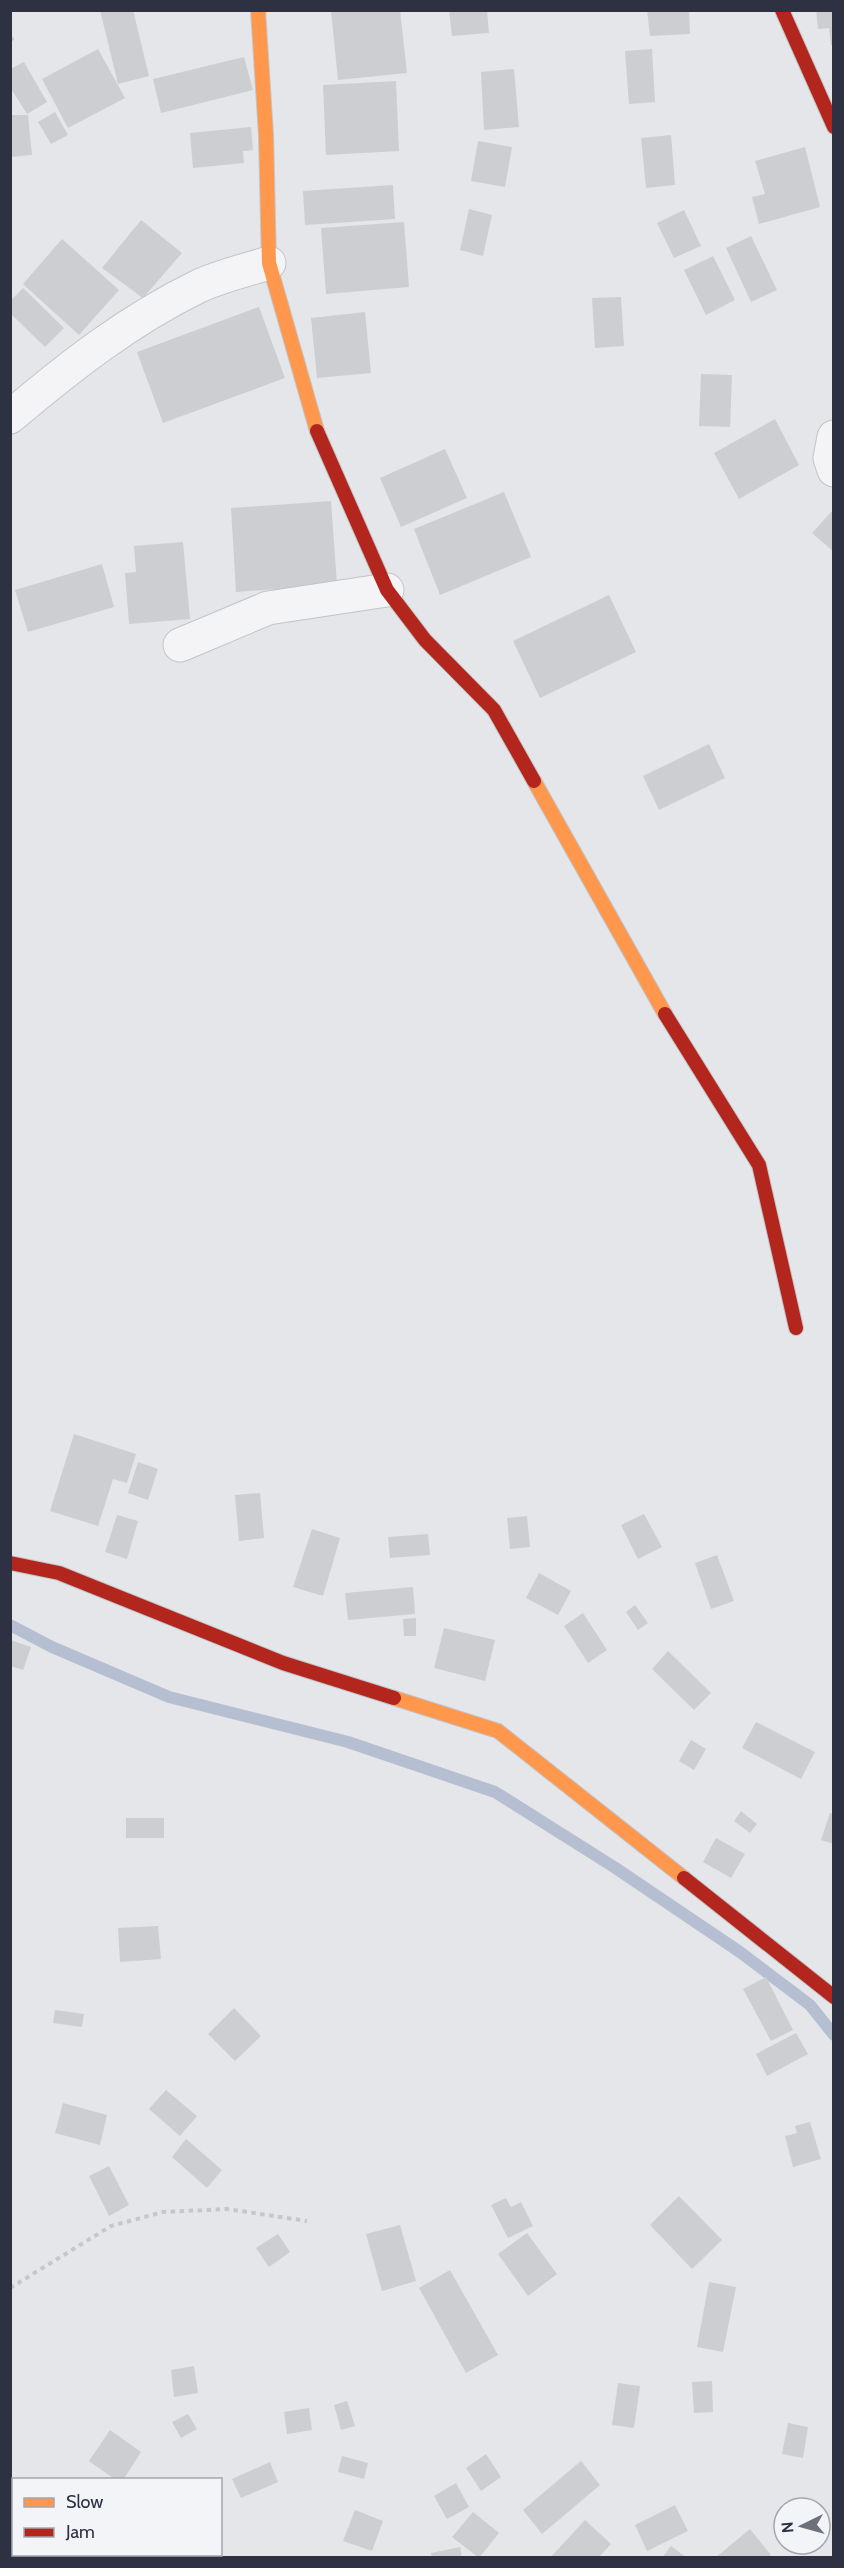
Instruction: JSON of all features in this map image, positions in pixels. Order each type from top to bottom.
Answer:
[{"type":"street","points":[[258,10],[266,135],[269,263],[290,332],[304,394],[324,453],[387,590],[425,640],[494,710],[659,1005],[759,1165],[796,1328]]},
{"type":"street","points":[[782,10],[834,127]]},
{"type":"street","points":[[10,417],[61,374],[143,316],[201,285],[269,263]]},
{"type":"street","points":[[834,437],[830,458],[834,470]]},
{"type":"street","points":[[180,645],[268,608],[387,590]]},
{"type":"street","points":[[10,1563],[59,1573],[283,1663],[498,1731],[834,1998]]},
{"type":"path","points":[[10,37],[15,43]]},
{"type":"path","points":[[10,2288],[111,2226],[163,2212],[227,2209],[307,2221]]},
{"type":"building","points":[[100,10],[133,10],[149,76],[118,84]]},
{"type":"building","points":[[400,10],[407,73],[338,80],[331,11]]},
{"type":"building","points":[[449,10],[487,10],[489,33],[452,36]]},
{"type":"building","points":[[647,10],[689,10],[690,34],[650,36]]},
{"type":"building","points":[[816,10],[834,10],[834,45],[831,45],[829,28],[818,29]]},
{"type":"building","points":[[98,49],[125,98],[68,128],[42,79]]},
{"type":"building","points":[[652,49],[655,102],[629,104],[625,51]]},
{"type":"building","points":[[244,57],[253,90],[161,113],[153,79]]},
{"type":"building","points":[[24,62],[47,102],[27,114],[10,87],[10,69]]},
{"type":"building","points":[[514,69],[519,127],[484,130],[481,72]]},
{"type":"building","points":[[396,81],[399,151],[326,155],[323,85]]},
{"type":"building","points":[[55,112],[68,135],[51,144],[38,122]]},
{"type":"building","points":[[10,115],[28,115],[32,155],[10,157]]},
{"type":"building","points":[[251,127],[253,150],[243,151],[244,163],[193,168],[190,133]]},
{"type":"building","points":[[671,135],[675,185],[646,188],[641,138]]},
{"type":"building","points":[[478,141],[512,147],[505,187],[471,181]]},
{"type":"building","points":[[805,147],[820,207],[759,224],[752,197],[765,194],[755,161]]},
{"type":"building","points":[[393,185],[395,219],[305,225],[303,191]]},
{"type":"building","points":[[469,209],[492,215],[483,256],[460,250]]},
{"type":"building","points":[[684,210],[701,246],[674,258],[657,223]]},
{"type":"building","points":[[141,220],[182,253],[143,298],[102,268]]},
{"type":"building","points":[[404,222],[409,287],[326,294],[321,228]]},
{"type":"building","points":[[751,236],[777,290],[751,302],[726,248]]},
{"type":"building","points":[[62,239],[119,290],[79,335],[23,284]]},
{"type":"building","points":[[713,256],[735,300],[706,315],[684,270]]},
{"type":"building","points":[[23,288],[64,328],[45,347],[10,313],[10,301]]},
{"type":"building","points":[[621,297],[624,346],[595,348],[592,298]]},
{"type":"building","points":[[259,307],[285,378],[163,423],[137,352]]},
{"type":"building","points":[[365,312],[371,373],[317,378],[311,318]]},
{"type":"building","points":[[701,374],[732,375],[730,427],[699,426]]},
{"type":"building","points":[[775,419],[799,465],[739,499],[714,453]]},
{"type":"building","points":[[445,449],[467,498],[401,527],[380,478]]},
{"type":"building","points":[[504,492],[531,557],[440,595],[414,529]]},
{"type":"building","points":[[331,501],[337,585],[236,592],[231,508]]},
{"type":"building","points":[[834,509],[834,552],[812,533]]},
{"type":"building","points":[[183,542],[190,619],[129,624],[125,573],[136,572],[134,546]]},
{"type":"building","points":[[102,564],[114,607],[28,632],[15,590]]},
{"type":"building","points":[[609,595],[636,652],[540,698],[513,641]]},
{"type":"building","points":[[709,744],[725,778],[659,810],[643,776]]},
{"type":"building","points":[[74,1434],[136,1454],[127,1483],[113,1479],[98,1526],[50,1511]]},
{"type":"building","points":[[138,1462],[158,1469],[148,1500],[128,1493]]},
{"type":"building","points":[[260,1493],[264,1538],[239,1541],[235,1495]]},
{"type":"building","points":[[644,1514],[662,1547],[638,1559],[621,1525]]},
{"type":"building","points":[[117,1515],[138,1521],[127,1559],[105,1552]]},
{"type":"building","points":[[527,1516],[530,1547],[510,1549],[507,1518]]},
{"type":"building","points":[[312,1529],[340,1538],[323,1596],[293,1587]]},
{"type":"building","points":[[428,1534],[430,1555],[390,1558],[388,1537]]},
{"type":"building","points":[[717,1555],[734,1601],[711,1609],[695,1563]]},
{"type":"building","points":[[539,1573],[571,1591],[558,1615],[526,1598]]},
{"type":"building","points":[[413,1587],[415,1614],[348,1620],[345,1593]]},
{"type":"building","points":[[635,1605],[648,1623],[638,1630],[626,1612]]},
{"type":"building","points":[[583,1613],[607,1650],[588,1663],[564,1626]]},
{"type":"building","points":[[416,1618],[416,1636],[404,1636],[403,1619]]},
{"type":"building","points":[[444,1628],[495,1640],[485,1681],[434,1668]]},
{"type":"building","points":[[10,1640],[31,1647],[23,1670],[10,1666]]},
{"type":"building","points":[[668,1651],[711,1693],[694,1710],[652,1669]]},
{"type":"building","points":[[756,1722],[815,1752],[801,1779],[742,1748]]},
{"type":"building","points":[[691,1740],[706,1749],[694,1770],[679,1761]]},
{"type":"building","points":[[741,1811],[757,1824],[750,1833],[734,1821]]},
{"type":"building","points":[[830,1813],[834,1814],[834,1844],[821,1840]]},
{"type":"building","points":[[126,1818],[164,1818],[164,1838],[126,1838]]},
{"type":"building","points":[[716,1838],[745,1854],[731,1878],[703,1862]]},
{"type":"building","points":[[158,1926],[161,1959],[120,1962],[118,1928]]},
{"type":"building","points":[[766,1977],[793,2030],[771,2041],[743,1989]]},
{"type":"building","points":[[234,2008],[261,2036],[235,2061],[208,2034]]},
{"type":"building","points":[[55,2010],[84,2014],[82,2027],[53,2023]]},
{"type":"building","points":[[796,2033],[808,2054],[767,2076],[756,2054]]},
{"type":"building","points":[[166,2090],[197,2116],[180,2136],[149,2109]]},
{"type":"building","points":[[63,2103],[107,2115],[100,2145],[55,2133]]},
{"type":"building","points":[[810,2122],[821,2159],[793,2167],[785,2136],[797,2133],[795,2126]]},
{"type":"building","points":[[186,2139],[222,2170],[207,2188],[172,2157]]},
{"type":"building","points":[[109,2166],[129,2205],[109,2216],[89,2176]]},
{"type":"building","points":[[679,2196],[722,2240],[692,2269],[650,2225]]},
{"type":"building","points":[[506,2198],[511,2207],[521,2202],[533,2226],[508,2238],[491,2205]]},
{"type":"building","points":[[400,2225],[416,2281],[382,2291],[366,2234]]},
{"type":"building","points":[[527,2233],[557,2274],[528,2296],[498,2254]]},
{"type":"building","points":[[278,2234],[290,2252],[269,2267],[256,2248]]},
{"type":"building","points":[[450,2270],[498,2355],[466,2373],[419,2288]]},
{"type":"building","points":[[709,2282],[736,2287],[723,2352],[697,2347]]},
{"type":"building","points":[[194,2366],[198,2393],[174,2397],[171,2370]]},
{"type":"building","points":[[712,2381],[713,2412],[694,2413],[692,2382]]},
{"type":"building","points":[[618,2383],[640,2386],[634,2428],[612,2425]]},
{"type":"building","points":[[347,2401],[355,2426],[341,2430],[334,2405]]},
{"type":"building","points":[[309,2408],[312,2430],[287,2434],[284,2412]]},
{"type":"building","points":[[188,2414],[197,2429],[181,2438],[172,2422]]},
{"type":"building","points":[[788,2423],[808,2427],[803,2458],[782,2454]]},
{"type":"building","points":[[110,2430],[141,2452],[124,2478],[113,2478],[89,2461]]},
{"type":"building","points":[[486,2454],[501,2477],[481,2491],[466,2468]]},
{"type":"building","points":[[342,2456],[368,2463],[364,2479],[338,2472]]},
{"type":"building","points":[[581,2461],[600,2485],[542,2534],[523,2510]]},
{"type":"building","points":[[270,2462],[278,2482],[241,2498],[232,2479]]},
{"type":"building","points":[[456,2483],[469,2507],[447,2519],[434,2496]]},
{"type":"building","points":[[675,2505],[688,2531],[647,2551],[635,2525]]},
{"type":"building","points":[[355,2510],[383,2521],[372,2551],[343,2541]]},
{"type":"building","points":[[473,2512],[499,2533],[479,2558],[452,2537]]},
{"type":"building","points":[[585,2520],[611,2544],[598,2558],[550,2558]]},
{"type":"building","points":[[750,2529],[771,2555],[767,2558],[715,2558]]},
{"type":"building","points":[[671,2546],[687,2558],[662,2558]]},
{"type":"building","points":[[460,2547],[462,2558],[432,2558],[431,2553]]},
{"type":"building","points":[[46,2556],[66,2556],[65,2558],[46,2558]]},
{"type":"waterway","points":[[10,1625],[52,1647],[169,1697],[348,1742],[495,1792],[614,1867],[740,1952],[810,2005],[834,2035]]},
{"type":"traffic: slow","points":[[258,10],[266,135],[269,263],[317,431]]},
{"type":"traffic: slow","points":[[534,781],[665,1014]]},
{"type":"traffic: slow","points":[[394,1698],[498,1731],[684,1878]]},
{"type":"traffic: jam","points":[[782,10],[834,127]]},
{"type":"traffic: jam","points":[[317,431],[387,590],[425,640],[494,710],[534,781]]},
{"type":"traffic: jam","points":[[665,1014],[759,1165],[796,1328]]},
{"type":"traffic: jam","points":[[10,1563],[59,1573],[283,1663],[394,1698]]},
{"type":"traffic: jam","points":[[684,1878],[834,1997]]}]
